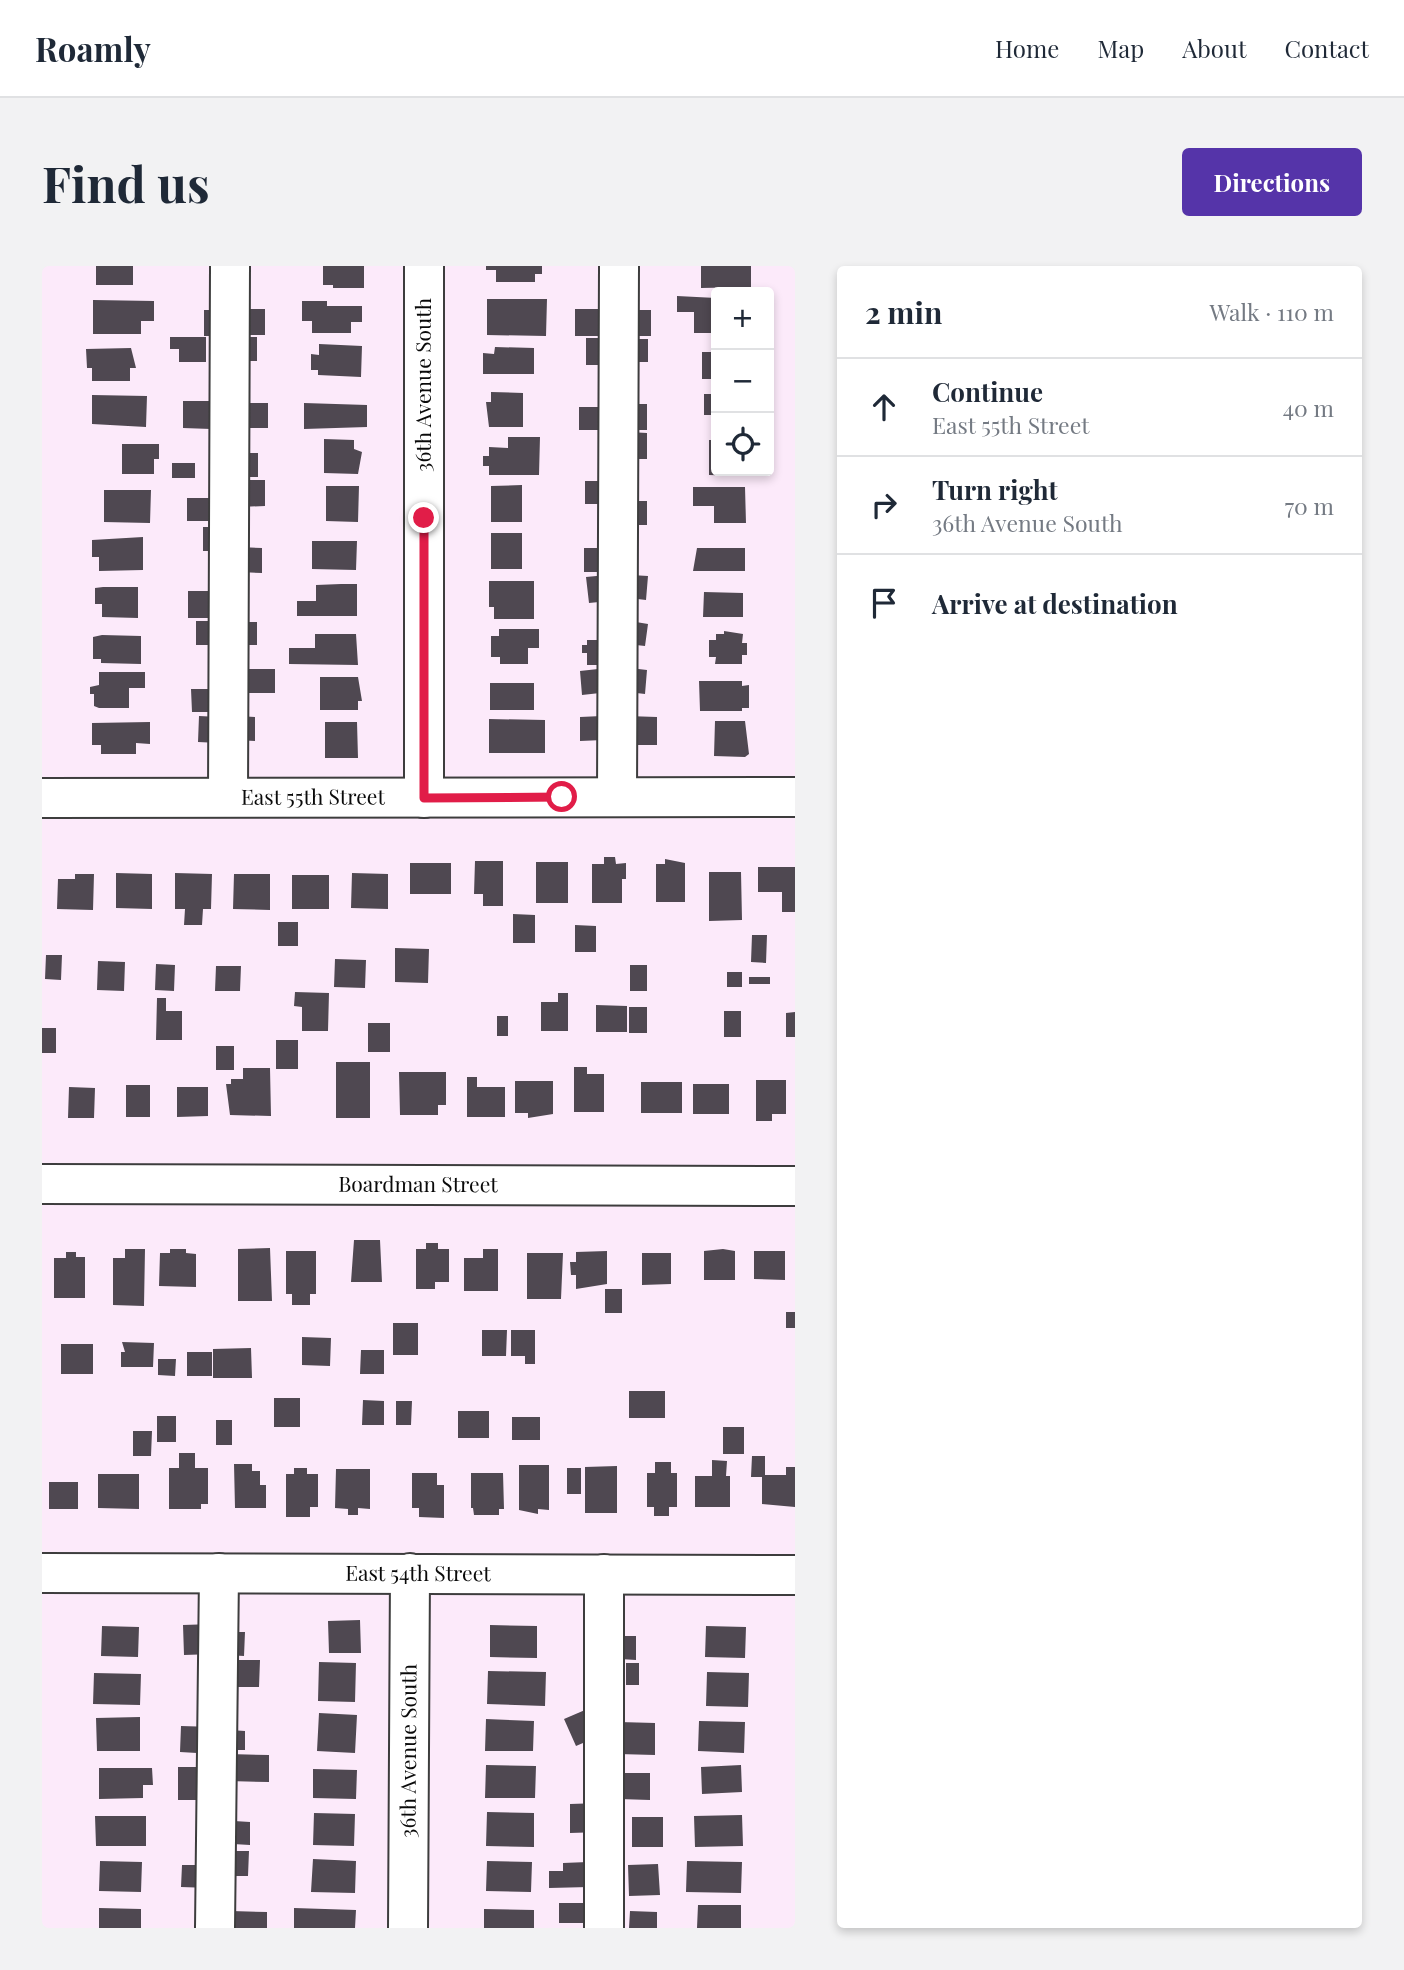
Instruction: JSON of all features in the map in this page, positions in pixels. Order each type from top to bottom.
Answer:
[{"type":"street","points":[[228,797],[230,266]]},
{"type":"street","name":"36th Avenue South","points":[[424,266],[424,798]]},
{"type":"street","points":[[617,797],[619,266]]},
{"type":"street","name":"East 55th Street","points":[[42,798],[795,797]]},
{"type":"street","name":"Boardman Street","points":[[42,1184],[795,1186]]},
{"type":"street","name":"East 54th Street","points":[[42,1573],[795,1575]]},
{"type":"street","points":[[215,1928],[219,1573]]},
{"type":"street","name":"36th Avenue South","points":[[408,1928],[410,1573]]},
{"type":"street","points":[[604,1574],[604,1928]]},
{"type":"building","points":[[96,266],[133,266],[133,285],[96,285]]},
{"type":"building","points":[[323,266],[364,266],[364,288],[333,288],[333,285],[323,285]]},
{"type":"building","points":[[486,266],[542,266],[542,274],[535,274],[535,282],[496,282],[496,270],[486,270]]},
{"type":"building","points":[[701,266],[751,266],[751,287],[701,288]]},
{"type":"building","points":[[677,296],[711,298],[711,333],[694,333],[694,312],[677,312]]},
{"type":"building","points":[[487,299],[547,299],[546,336],[487,335]]},
{"type":"building","points":[[93,300],[154,301],[154,321],[141,321],[141,334],[93,334]]},
{"type":"building","points":[[302,301],[327,301],[327,306],[362,306],[362,322],[351,322],[351,333],[312,333],[312,321],[302,321]]},
{"type":"building","points":[[241,309],[265,309],[265,335],[241,335]]},
{"type":"building","points":[[575,309],[613,309],[613,336],[575,336]]},
{"type":"building","points":[[204,310],[224,310],[223,336],[204,336]]},
{"type":"building","points":[[630,310],[651,310],[651,336],[630,336]]},
{"type":"building","points":[[170,337],[206,337],[206,362],[179,362],[179,349],[170,349]]},
{"type":"building","points":[[240,337],[257,337],[257,361],[240,361]]},
{"type":"building","points":[[586,338],[613,338],[613,365],[586,365]]},
{"type":"building","points":[[631,339],[648,339],[648,362],[630,362]]},
{"type":"building","points":[[319,344],[362,346],[361,377],[318,375],[318,370],[311,370],[311,354],[319,355]]},
{"type":"building","points":[[495,347],[534,348],[534,374],[483,374],[483,353],[494,354]]},
{"type":"building","points":[[131,348],[136,368],[130,368],[130,381],[92,381],[92,368],[87,368],[86,349]]},
{"type":"building","points":[[702,352],[711,352],[711,379],[702,379]]},
{"type":"building","points":[[491,392],[523,393],[523,427],[489,427],[486,402],[491,402]]},
{"type":"building","points":[[704,394],[711,394],[711,415],[704,415]]},
{"type":"building","points":[[92,395],[147,396],[146,427],[92,424]]},
{"type":"building","points":[[183,401],[211,401],[211,429],[183,428]]},
{"type":"building","points":[[239,403],[268,403],[268,428],[239,428]]},
{"type":"building","points":[[304,403],[367,405],[367,427],[304,429]]},
{"type":"building","points":[[630,404],[647,404],[647,430],[630,430]]},
{"type":"building","points":[[579,407],[611,407],[611,430],[579,430]]},
{"type":"building","points":[[629,432],[647,433],[647,459],[629,459]]},
{"type":"building","points":[[508,437],[540,437],[539,475],[489,475],[489,466],[483,466],[483,456],[489,456],[489,447],[508,448]]},
{"type":"building","points":[[324,439],[354,440],[354,449],[362,452],[358,474],[324,473]]},
{"type":"building","points":[[709,440],[711,440],[711,475]]},
{"type":"building","points":[[122,444],[159,444],[159,459],[154,459],[154,474],[122,474]]},
{"type":"building","points":[[240,453],[258,453],[258,477],[240,477]]},
{"type":"building","points":[[172,463],[195,463],[195,478],[172,478]]},
{"type":"building","points":[[240,480],[265,480],[265,506],[240,507]]},
{"type":"building","points":[[585,481],[609,481],[609,504],[585,504]]},
{"type":"building","points":[[522,485],[522,522],[491,522],[491,486]]},
{"type":"building","points":[[326,486],[359,486],[358,522],[326,521]]},
{"type":"building","points":[[693,487],[745,487],[746,523],[714,523],[714,506],[693,506]]},
{"type":"building","points":[[104,490],[151,490],[150,523],[104,522]]},
{"type":"building","points":[[187,498],[214,498],[214,521],[187,521]]},
{"type":"building","points":[[629,501],[647,501],[647,525],[629,525]]},
{"type":"building","points":[[203,527],[221,527],[221,551],[203,551]]},
{"type":"building","points":[[491,533],[522,533],[522,569],[491,569]]},
{"type":"building","points":[[143,537],[143,570],[99,571],[99,557],[92,557],[92,540]]},
{"type":"building","points":[[312,541],[357,541],[356,570],[312,569]]},
{"type":"building","points":[[239,547],[262,548],[262,573],[239,572]]},
{"type":"building","points":[[584,548],[609,548],[608,572],[584,572]]},
{"type":"building","points":[[697,548],[745,548],[745,571],[693,571]]},
{"type":"building","points":[[607,575],[609,601],[589,603],[586,577]]},
{"type":"building","points":[[631,575],[648,576],[646,600],[629,598]]},
{"type":"building","points":[[489,581],[534,581],[534,619],[494,619],[494,607],[489,607]]},
{"type":"building","points":[[357,584],[357,616],[297,616],[297,601],[316,601],[316,585]]},
{"type":"building","points":[[138,587],[138,618],[102,617],[102,604],[95,604],[95,588]]},
{"type":"building","points":[[188,591],[219,591],[218,618],[188,618]]},
{"type":"building","points":[[704,592],[743,593],[743,617],[703,617]]},
{"type":"building","points":[[196,621],[220,621],[220,645],[196,645]]},
{"type":"building","points":[[630,621],[648,624],[645,646],[627,644]]},
{"type":"building","points":[[237,622],[257,622],[257,645],[237,645]]},
{"type":"building","points":[[499,629],[539,629],[539,648],[528,648],[528,664],[500,664],[500,657],[491,657],[491,636],[499,636]]},
{"type":"building","points":[[724,631],[743,634],[742,643],[747,643],[747,655],[742,655],[742,664],[715,664],[716,657],[709,657],[709,640],[716,640],[716,634],[724,634]]},
{"type":"building","points":[[315,634],[356,634],[358,665],[289,664],[289,648],[315,648]]},
{"type":"building","points":[[141,636],[141,664],[101,663],[101,659],[93,659],[93,637]]},
{"type":"building","points":[[587,640],[607,640],[607,665],[587,665],[587,653],[582,653],[582,645],[587,645]]},
{"type":"building","points":[[607,668],[609,692],[582,695],[580,671]]},
{"type":"building","points":[[630,668],[647,670],[645,694],[628,692]]},
{"type":"building","points":[[247,669],[275,669],[275,693],[247,693]]},
{"type":"building","points":[[99,672],[145,672],[145,688],[129,688],[129,708],[99,708],[94,706],[94,694],[90,694],[90,687],[99,685]]},
{"type":"building","points":[[320,677],[358,677],[362,701],[358,701],[358,710],[320,710]]},
{"type":"building","points":[[699,681],[742,681],[742,686],[749,685],[749,708],[742,708],[742,711],[700,711]]},
{"type":"building","points":[[490,683],[534,683],[534,710],[490,710]]},
{"type":"building","points":[[191,689],[219,689],[219,712],[192,712]]},
{"type":"building","points":[[199,716],[219,717],[219,743],[198,742]]},
{"type":"building","points":[[237,716],[255,717],[255,741],[236,740]]},
{"type":"building","points":[[602,716],[603,740],[580,741],[580,717]]},
{"type":"building","points":[[627,716],[657,717],[657,745],[627,745]]},
{"type":"building","points":[[489,719],[545,720],[545,753],[489,753]]},
{"type":"building","points":[[715,721],[745,721],[749,754],[745,757],[714,756]]},
{"type":"building","points":[[150,722],[150,744],[136,743],[136,754],[101,754],[101,745],[92,745],[92,723]]},
{"type":"building","points":[[325,722],[357,722],[358,758],[325,758]]},
{"type":"building","points":[[604,857],[615,857],[616,864],[626,863],[626,879],[622,879],[622,903],[592,903],[592,864],[604,864]]},
{"type":"building","points":[[665,859],[685,863],[685,902],[656,902],[656,864],[665,864]]},
{"type":"building","points":[[475,861],[503,861],[503,906],[483,906],[483,894],[474,894]]},
{"type":"building","points":[[536,862],[568,862],[568,903],[536,903]]},
{"type":"building","points":[[410,863],[451,863],[451,894],[410,894]]},
{"type":"building","points":[[758,867],[795,867],[795,912],[782,912],[782,892],[758,892]]},
{"type":"building","points":[[709,872],[741,872],[742,920],[709,921]]},
{"type":"building","points":[[116,873],[152,874],[152,909],[116,908]]},
{"type":"building","points":[[175,873],[212,874],[211,909],[203,909],[202,925],[184,925],[185,909],[175,909]]},
{"type":"building","points":[[352,873],[388,874],[388,909],[351,908]]},
{"type":"building","points":[[75,874],[94,874],[93,910],[57,909],[58,879],[75,879]]},
{"type":"building","points":[[234,874],[270,874],[270,910],[233,909]]},
{"type":"building","points":[[292,875],[329,875],[329,909],[292,909]]},
{"type":"building","points":[[513,914],[535,915],[535,943],[513,943]]},
{"type":"building","points":[[278,922],[298,922],[298,946],[278,946]]},
{"type":"building","points":[[575,925],[596,926],[596,952],[575,952]]},
{"type":"building","points":[[752,935],[767,935],[766,963],[751,962]]},
{"type":"building","points":[[395,948],[429,949],[428,983],[395,982]]},
{"type":"building","points":[[46,955],[62,955],[61,980],[45,979]]},
{"type":"building","points":[[335,959],[366,960],[365,988],[334,987]]},
{"type":"building","points":[[98,961],[125,962],[124,991],[97,990]]},
{"type":"building","points":[[156,964],[175,965],[174,991],[155,990]]},
{"type":"building","points":[[630,965],[647,965],[647,991],[630,991]]},
{"type":"building","points":[[216,966],[241,966],[240,991],[215,991]]},
{"type":"building","points":[[727,972],[742,972],[742,987],[727,987]]},
{"type":"building","points":[[749,977],[770,977],[770,984],[749,984]]},
{"type":"building","points":[[295,992],[329,993],[328,1031],[302,1031],[302,1007],[294,1006]]},
{"type":"building","points":[[558,993],[568,993],[568,1031],[541,1031],[541,1002],[558,1002]]},
{"type":"building","points":[[157,998],[166,998],[166,1011],[182,1011],[182,1040],[156,1040]]},
{"type":"building","points":[[596,1005],[627,1006],[627,1032],[596,1032]]},
{"type":"building","points":[[629,1007],[647,1007],[647,1033],[629,1033]]},
{"type":"building","points":[[724,1011],[741,1011],[741,1037],[724,1037]]},
{"type":"building","points":[[795,1012],[795,1037],[786,1037],[786,1013]]},
{"type":"building","points":[[497,1016],[508,1016],[508,1036],[497,1036]]},
{"type":"building","points":[[368,1023],[390,1023],[390,1052],[368,1052]]},
{"type":"building","points":[[42,1028],[56,1028],[56,1053],[42,1053]]},
{"type":"building","points":[[276,1040],[298,1040],[298,1069],[276,1069]]},
{"type":"building","points":[[216,1046],[234,1046],[234,1070],[216,1070]]},
{"type":"building","points":[[336,1062],[370,1062],[370,1118],[336,1118]]},
{"type":"building","points":[[574,1067],[587,1067],[587,1074],[604,1074],[604,1112],[574,1112]]},
{"type":"building","points":[[243,1068],[270,1068],[271,1116],[230,1115],[226,1084],[231,1084],[231,1079],[243,1079]]},
{"type":"building","points":[[399,1072],[446,1072],[446,1105],[438,1105],[438,1115],[400,1115]]},
{"type":"building","points":[[467,1077],[477,1077],[477,1087],[505,1087],[505,1117],[467,1117]]},
{"type":"building","points":[[756,1080],[786,1080],[786,1114],[772,1114],[772,1121],[756,1121]]},
{"type":"building","points":[[515,1081],[553,1081],[553,1114],[528,1118],[528,1113],[515,1113]]},
{"type":"building","points":[[641,1082],[682,1082],[682,1113],[641,1113]]},
{"type":"building","points":[[693,1084],[729,1084],[729,1114],[693,1114]]},
{"type":"building","points":[[126,1085],[150,1085],[150,1117],[126,1117]]},
{"type":"building","points":[[69,1087],[95,1088],[94,1118],[68,1118]]},
{"type":"building","points":[[177,1087],[208,1087],[208,1116],[177,1117]]},
{"type":"building","points":[[354,1240],[380,1240],[382,1282],[351,1282]]},
{"type":"building","points":[[426,1243],[438,1243],[438,1249],[449,1249],[449,1282],[435,1282],[435,1289],[416,1289],[416,1249],[426,1249]]},
{"type":"building","points":[[270,1248],[272,1301],[238,1301],[238,1249]]},
{"type":"building","points":[[125,1249],[145,1249],[144,1306],[113,1305],[113,1258],[125,1258]]},
{"type":"building","points":[[170,1249],[186,1249],[186,1253],[196,1254],[196,1287],[159,1286],[160,1253],[170,1253]]},
{"type":"building","points":[[483,1249],[498,1249],[498,1291],[464,1291],[464,1258],[483,1258]]},
{"type":"building","points":[[286,1251],[316,1251],[316,1294],[310,1294],[310,1305],[292,1305],[292,1294],[286,1294]]},
{"type":"building","points":[[607,1251],[607,1284],[576,1289],[576,1275],[571,1275],[570,1262],[576,1262],[576,1252]]},
{"type":"building","points":[[704,1251],[735,1251],[735,1280],[704,1280]]},
{"type":"building","points":[[754,1251],[785,1251],[785,1280],[754,1279]]},
{"type":"building","points":[[66,1252],[76,1252],[76,1257],[85,1257],[85,1298],[54,1298],[54,1258],[66,1258]]},
{"type":"building","points":[[527,1253],[563,1253],[561,1299],[527,1299]]},
{"type":"building","points":[[642,1253],[671,1253],[671,1284],[642,1285]]},
{"type":"building","points":[[605,1289],[622,1289],[622,1313],[605,1313]]},
{"type":"building","points":[[786,1312],[795,1312],[795,1328],[786,1328]]},
{"type":"building","points":[[393,1323],[418,1323],[418,1355],[393,1355]]},
{"type":"building","points":[[482,1330],[507,1330],[506,1356],[482,1356]]},
{"type":"building","points":[[511,1330],[535,1330],[535,1364],[525,1364],[525,1356],[511,1356]]},
{"type":"building","points":[[302,1337],[331,1338],[330,1366],[302,1365]]},
{"type":"building","points":[[122,1342],[154,1343],[153,1367],[121,1367],[121,1352],[125,1352]]},
{"type":"building","points":[[61,1344],[93,1344],[93,1374],[61,1374]]},
{"type":"building","points":[[251,1348],[252,1378],[213,1378],[213,1349]]},
{"type":"building","points":[[361,1350],[384,1350],[384,1374],[360,1374]]},
{"type":"building","points":[[187,1352],[212,1352],[212,1376],[187,1376]]},
{"type":"building","points":[[158,1359],[176,1359],[175,1376],[158,1375]]},
{"type":"building","points":[[629,1391],[665,1391],[665,1418],[629,1418]]},
{"type":"building","points":[[274,1398],[300,1398],[300,1427],[274,1427]]},
{"type":"building","points":[[363,1400],[384,1401],[384,1425],[362,1425]]},
{"type":"building","points":[[396,1401],[412,1401],[411,1425],[396,1425]]},
{"type":"building","points":[[458,1411],[489,1411],[489,1438],[458,1438]]},
{"type":"building","points":[[157,1416],[176,1416],[176,1442],[157,1442]]},
{"type":"building","points":[[512,1417],[540,1417],[540,1440],[512,1440]]},
{"type":"building","points":[[216,1420],[232,1420],[232,1445],[216,1445]]},
{"type":"building","points":[[723,1427],[744,1427],[744,1454],[723,1454]]},
{"type":"building","points":[[133,1431],[152,1431],[151,1456],[133,1456]]},
{"type":"building","points":[[179,1453],[195,1453],[195,1468],[208,1468],[208,1504],[201,1504],[201,1509],[169,1509],[169,1468],[179,1468]]},
{"type":"building","points":[[752,1456],[765,1456],[765,1475],[786,1475],[786,1467],[795,1467],[795,1507],[762,1504],[762,1477],[751,1477]]},
{"type":"building","points":[[712,1460],[727,1461],[730,1507],[695,1507],[695,1476],[712,1476]]},
{"type":"building","points":[[655,1462],[671,1462],[671,1473],[677,1473],[677,1507],[669,1507],[669,1516],[654,1516],[654,1507],[647,1507],[647,1473],[655,1473]]},
{"type":"building","points":[[234,1464],[252,1464],[252,1471],[260,1471],[260,1485],[266,1485],[266,1508],[235,1508]]},
{"type":"building","points":[[519,1465],[549,1465],[549,1510],[538,1509],[538,1514],[519,1510]]},
{"type":"building","points":[[617,1466],[617,1513],[585,1513],[585,1467]]},
{"type":"building","points":[[294,1468],[307,1468],[307,1474],[318,1474],[318,1507],[310,1507],[310,1517],[286,1517],[286,1474],[294,1474]]},
{"type":"building","points":[[567,1468],[581,1468],[581,1494],[567,1494]]},
{"type":"building","points":[[336,1469],[370,1469],[370,1509],[358,1508],[358,1515],[348,1515],[348,1509],[335,1508]]},
{"type":"building","points":[[412,1473],[437,1473],[437,1485],[444,1485],[444,1518],[419,1517],[419,1508],[412,1508]]},
{"type":"building","points":[[471,1473],[503,1473],[504,1509],[499,1509],[499,1515],[474,1515],[471,1508]]},
{"type":"building","points":[[98,1474],[139,1474],[139,1509],[98,1508]]},
{"type":"building","points":[[49,1482],[78,1482],[78,1509],[49,1509]]},
{"type":"building","points":[[360,1620],[361,1653],[329,1653],[328,1621]]},
{"type":"building","points":[[213,1624],[214,1654],[184,1655],[183,1625]]},
{"type":"building","points":[[490,1625],[537,1626],[537,1658],[490,1657]]},
{"type":"building","points":[[102,1626],[139,1627],[138,1657],[101,1656]]},
{"type":"building","points":[[706,1626],[746,1627],[745,1658],[705,1657]]},
{"type":"building","points":[[226,1632],[245,1632],[244,1656],[226,1655]]},
{"type":"building","points":[[620,1636],[636,1636],[636,1660],[620,1659]]},
{"type":"building","points":[[229,1660],[260,1660],[259,1687],[229,1687]]},
{"type":"building","points":[[319,1662],[356,1663],[355,1702],[318,1701]]},
{"type":"building","points":[[626,1663],[639,1663],[639,1685],[626,1685]]},
{"type":"building","points":[[488,1671],[546,1672],[545,1706],[487,1704]]},
{"type":"building","points":[[707,1672],[749,1673],[748,1707],[706,1706]]},
{"type":"building","points":[[94,1673],[141,1674],[140,1705],[93,1704]]},
{"type":"building","points":[[592,1707],[604,1734],[576,1746],[564,1719]]},
{"type":"building","points":[[319,1713],[357,1715],[355,1753],[317,1751]]},
{"type":"building","points":[[140,1717],[140,1751],[97,1751],[96,1718]]},
{"type":"building","points":[[486,1719],[534,1721],[533,1751],[485,1751]]},
{"type":"building","points":[[699,1721],[745,1722],[744,1753],[698,1751]]},
{"type":"building","points":[[619,1722],[655,1723],[655,1755],[618,1754]]},
{"type":"building","points":[[181,1726],[214,1727],[214,1754],[180,1752]]},
{"type":"building","points":[[230,1730],[245,1731],[245,1750],[230,1750]]},
{"type":"building","points":[[228,1754],[269,1755],[269,1782],[228,1781]]},
{"type":"building","points":[[486,1765],[536,1766],[535,1798],[485,1798]]},
{"type":"building","points":[[741,1765],[742,1792],[702,1794],[701,1767]]},
{"type":"building","points":[[178,1767],[209,1767],[209,1800],[178,1800]]},
{"type":"building","points":[[99,1768],[152,1768],[153,1785],[143,1785],[143,1798],[99,1799]]},
{"type":"building","points":[[313,1769],[357,1770],[356,1799],[313,1798]]},
{"type":"building","points":[[619,1773],[650,1773],[650,1800],[619,1799]]},
{"type":"building","points":[[600,1803],[601,1832],[570,1833],[570,1804]]},
{"type":"building","points":[[487,1812],[534,1813],[534,1847],[486,1846]]},
{"type":"building","points":[[314,1813],[355,1814],[354,1846],[313,1845]]},
{"type":"building","points":[[742,1815],[743,1846],[695,1847],[694,1816]]},
{"type":"building","points":[[95,1816],[146,1816],[146,1846],[96,1846]]},
{"type":"building","points":[[632,1817],[663,1817],[663,1847],[632,1847]]},
{"type":"building","points":[[234,1821],[250,1822],[250,1845],[233,1844]]},
{"type":"building","points":[[233,1851],[249,1851],[248,1876],[233,1876]]},
{"type":"building","points":[[313,1859],[356,1861],[355,1893],[311,1892]]},
{"type":"building","points":[[100,1861],[142,1862],[141,1892],[99,1891]]},
{"type":"building","points":[[487,1861],[532,1862],[531,1892],[486,1891]]},
{"type":"building","points":[[687,1861],[742,1862],[741,1893],[686,1892]]},
{"type":"building","points":[[588,1862],[589,1887],[549,1888],[549,1871],[563,1871],[563,1863]]},
{"type":"building","points":[[658,1864],[660,1895],[629,1896],[628,1865]]},
{"type":"building","points":[[182,1865],[211,1865],[210,1888],[181,1887]]},
{"type":"building","points":[[559,1903],[596,1903],[596,1923],[559,1923]]},
{"type":"building","points":[[698,1905],[741,1905],[741,1928],[697,1928]]},
{"type":"building","points":[[99,1908],[141,1909],[141,1928],[99,1928]]},
{"type":"building","points":[[294,1908],[356,1910],[355,1928],[294,1928]]},
{"type":"building","points":[[484,1909],[534,1910],[534,1928],[484,1928]]},
{"type":"building","points":[[231,1911],[267,1912],[267,1928],[231,1928]]},
{"type":"building","points":[[630,1911],[657,1912],[657,1928],[629,1928]]},
{"type":"route","points":[[424,518],[424,798],[562,797]]}]
